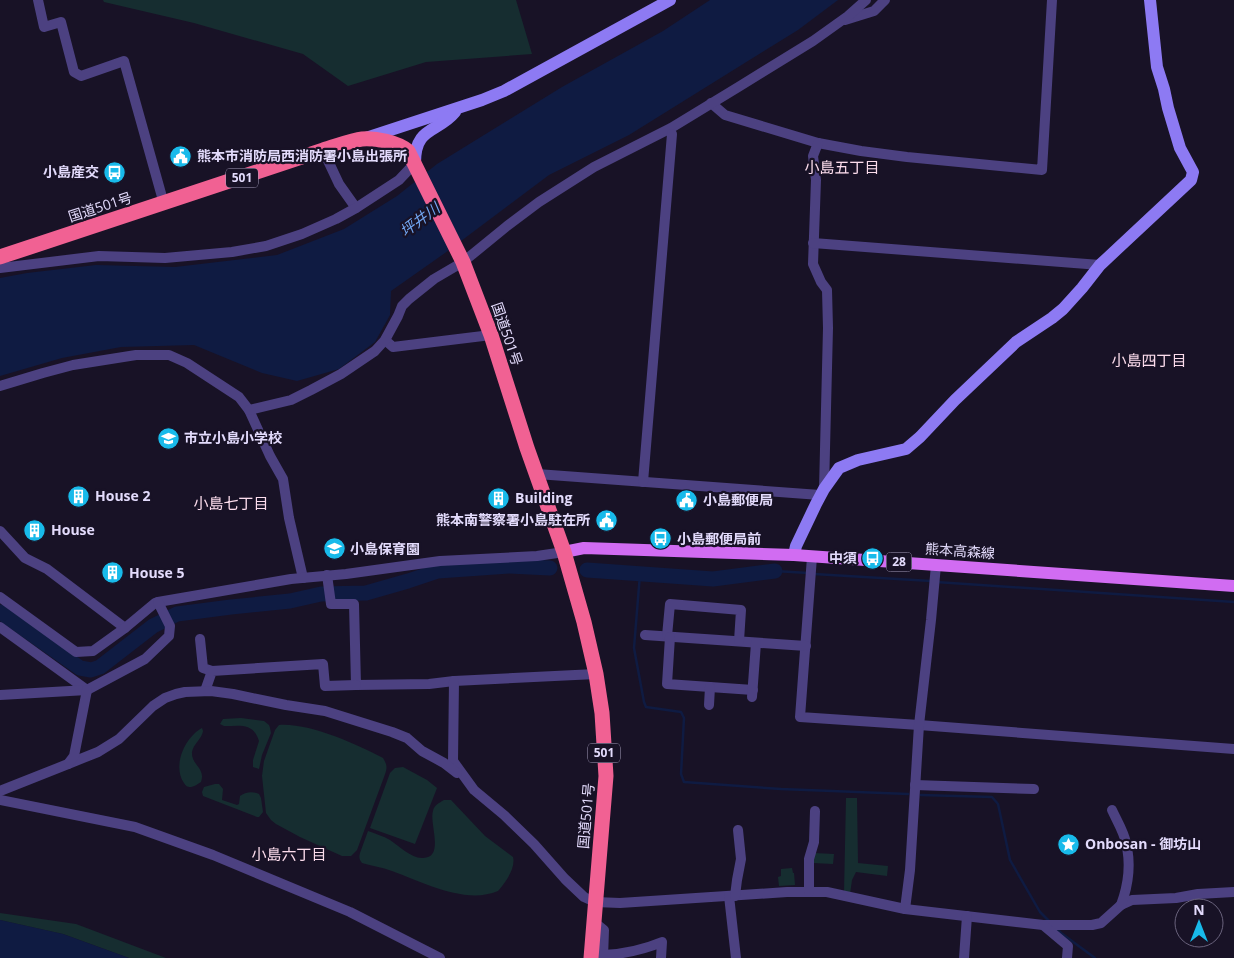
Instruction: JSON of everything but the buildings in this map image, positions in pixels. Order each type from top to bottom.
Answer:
[{"type":"highway","name":"国道501号","points":[[0,257],[361,139],[393,143],[408,151],[462,260],[491,335],[564,552],[584,622],[596,674],[602,713],[606,776],[594,921],[599,957]]},
{"type":"main road","name":"熊本高森線","points":[[564,552],[584,548],[794,556],[1234,586]]},
{"type":"street","points":[[38,0],[44,27],[61,22],[74,72],[81,76],[124,61],[164,204]]},
{"type":"street","points":[[361,139],[482,100],[504,91],[670,0]]},
{"type":"street","points":[[249,410],[290,400],[341,374],[376,351],[385,340],[402,306],[409,299],[539,202],[594,167],[671,128],[813,41],[866,0]]},
{"type":"street","points":[[839,22],[874,11],[885,0]]},
{"type":"street","points":[[711,103],[725,115],[818,143],[908,157],[1042,170],[1052,0]]},
{"type":"street","points":[[794,556],[796,546],[822,492],[839,468],[858,460],[906,449],[1016,342],[1052,318],[1063,308],[1100,265],[1191,180],[1193,172],[1180,148],[1157,67],[1150,0]]},
{"type":"street","points":[[0,268],[99,256],[166,258],[232,252],[266,246],[302,234],[356,208],[399,180],[416,165],[415,152],[419,142],[426,133],[453,115],[458,108]]},
{"type":"street","points":[[644,482],[672,134]]},
{"type":"street","points":[[818,143],[813,156],[816,180],[813,264],[827,290],[828,328],[822,492]]},
{"type":"street","points":[[324,150],[339,184],[356,208]]},
{"type":"street","points":[[813,243],[1100,265]]},
{"type":"street","points":[[385,340],[393,347],[491,335]]},
{"type":"street","points":[[0,386],[43,372],[73,365],[136,355],[169,355],[187,363],[239,397],[249,410],[270,456],[284,478],[288,518],[303,578]]},
{"type":"street","points":[[537,474],[822,492]]},
{"type":"street","points":[[0,532],[25,558],[47,568],[125,628]]},
{"type":"street","points":[[0,597],[76,652],[93,651],[158,602],[303,578],[440,561],[537,556],[564,552]]},
{"type":"street","points":[[812,557],[800,717],[1234,749]]},
{"type":"street","points":[[905,909],[910,870],[919,725],[936,565]]},
{"type":"street","points":[[327,576],[331,604],[354,604],[356,684]]},
{"type":"street","points":[[0,695],[87,690],[145,659],[169,636],[170,626],[158,602]]},
{"type":"street","points":[[739,641],[740,610],[670,604],[667,684],[710,687],[752,694],[756,643]]},
{"type":"street","points":[[0,626],[87,690]]},
{"type":"street","points":[[645,635],[806,646]]},
{"type":"street","points":[[200,639],[202,668],[212,671],[324,664],[325,686],[429,684],[454,681],[596,674]]},
{"type":"street","points":[[205,692],[212,671]]},
{"type":"street","points":[[454,681],[453,761],[474,790],[504,815],[584,898],[595,902],[620,903],[787,892],[827,892],[905,909],[1066,926],[1101,923],[1121,905],[1132,900],[1234,892]]},
{"type":"street","points":[[709,705],[710,687]]},
{"type":"street","points":[[68,764],[74,756],[87,690]]},
{"type":"street","points":[[0,791],[98,752],[119,739],[153,706],[165,698],[185,692],[233,694],[325,711],[392,732],[407,738],[422,751],[444,763],[470,784]]},
{"type":"street","points":[[915,785],[1034,789]]},
{"type":"street","points":[[0,800],[135,828],[189,846],[350,912],[440,958]]},
{"type":"street","points":[[1112,810],[1124,837],[1129,864],[1125,894],[1121,905]]},
{"type":"street","points":[[809,892],[809,859],[814,842],[814,811]]},
{"type":"street","points":[[736,958],[732,896],[741,859],[738,830]]},
{"type":"street","points":[[964,958],[966,916]]},
{"type":"street","points":[[1043,925],[1068,946],[1067,958]]},
{"type":"street","points":[[599,957],[639,950],[662,942],[661,958]]},
{"type":"green space","points":[[103,0],[516,0],[532,54],[426,62],[348,86],[303,54],[194,23],[104,2]]},
{"type":"green space","points":[[241,718],[264,721],[269,725],[271,733],[262,755],[259,769],[253,767],[253,760],[259,741],[253,731],[245,726],[224,726],[220,724],[223,719]]},
{"type":"green space","points":[[279,725],[292,725],[319,731],[372,752],[385,761],[385,774],[357,850],[351,856],[342,856],[300,837],[276,824],[266,813],[262,776],[264,761],[275,730]]},
{"type":"green space","points":[[202,728],[201,737],[192,752],[192,756],[202,773],[201,782],[188,787],[181,776],[180,760],[190,738]]},
{"type":"green space","points":[[403,767],[427,780],[437,788],[415,844],[370,828],[390,773],[395,768]]},
{"type":"green space","points":[[219,784],[223,789],[222,800],[237,805],[242,795],[252,792],[259,794],[263,812],[257,817],[203,796],[204,787]]},
{"type":"green space","points":[[846,798],[857,798],[858,863],[888,866],[887,876],[856,872],[852,880],[850,894],[844,893]]},
{"type":"green space","points":[[444,800],[451,800],[485,836],[513,857],[513,866],[507,880],[498,891],[485,895],[458,894],[361,862],[359,858],[368,831],[390,840],[414,856],[423,858],[430,856],[435,846],[433,811]]},
{"type":"green space","points":[[814,853],[834,854],[833,864],[813,863]]},
{"type":"green space","points":[[792,868],[795,885],[779,886],[778,877],[781,876],[781,869]]},
{"type":"green space","points":[[0,913],[76,924],[166,958],[129,958],[63,934],[0,920]]},
{"type":"water","name":"坪井川","points":[[710,0],[838,0],[798,30],[629,135],[549,175],[391,291],[390,315],[375,342],[339,369],[297,381],[262,373],[194,345],[121,347],[62,358],[0,376],[0,278],[96,265],[175,267],[277,255],[344,229],[397,196],[437,164],[562,87],[663,31]]},
{"type":"water","points":[[0,920],[63,934],[129,958],[0,958]]},
{"type":"waterway","points":[[0,612],[80,668],[91,670],[100,667],[153,626],[177,614],[290,601],[321,594],[366,593],[438,571],[509,566],[550,568]]},
{"type":"waterway","points":[[587,570],[713,579],[775,571]]},
{"type":"waterway","points":[[775,571],[808,573]]},
{"type":"waterway","points":[[640,574],[634,648],[644,702],[646,707],[681,712],[684,718],[681,774],[684,782],[781,789],[908,794]]},
{"type":"waterway","points":[[814,574],[931,581]]},
{"type":"waterway","points":[[936,582],[1234,602]]},
{"type":"waterway","points":[[921,795],[992,797],[998,804],[1010,860],[1040,912],[1049,921]]},
{"type":"waterway","points":[[1057,929],[1095,958]]},
{"type":"place","name":"熊本市消防局西消防署小島出張所","points":[[181,156]]},
{"type":"place","name":"小島産交","points":[[115,172]]},
{"type":"place","name":"市立小島小学校","points":[[168,438]]},
{"type":"place","name":"House 2","points":[[79,496]]},
{"type":"place","name":"Building","points":[[499,498]]},
{"type":"place","name":"小島郵便局","points":[[687,500]]},
{"type":"place","name":"熊本南警察署小島駐在所","points":[[606,520]]},
{"type":"place","name":"House","points":[[35,530]]},
{"type":"place","name":"小島郵便局前","points":[[661,539]]},
{"type":"place","name":"小島保育園","points":[[334,549]]},
{"type":"place","name":"中須","points":[[873,558]]},
{"type":"place","name":"House 5","points":[[113,573]]},
{"type":"place","name":"Onbosan - 御坊山","points":[[1069,844]]},
{"type":"district","name":"小島五丁目","points":[[842,168]]},
{"type":"district","name":"小島四丁目","points":[[1149,361]]},
{"type":"district","name":"小島七丁目","points":[[231,504]]},
{"type":"district","name":"小島六丁目","points":[[289,855]]}]
